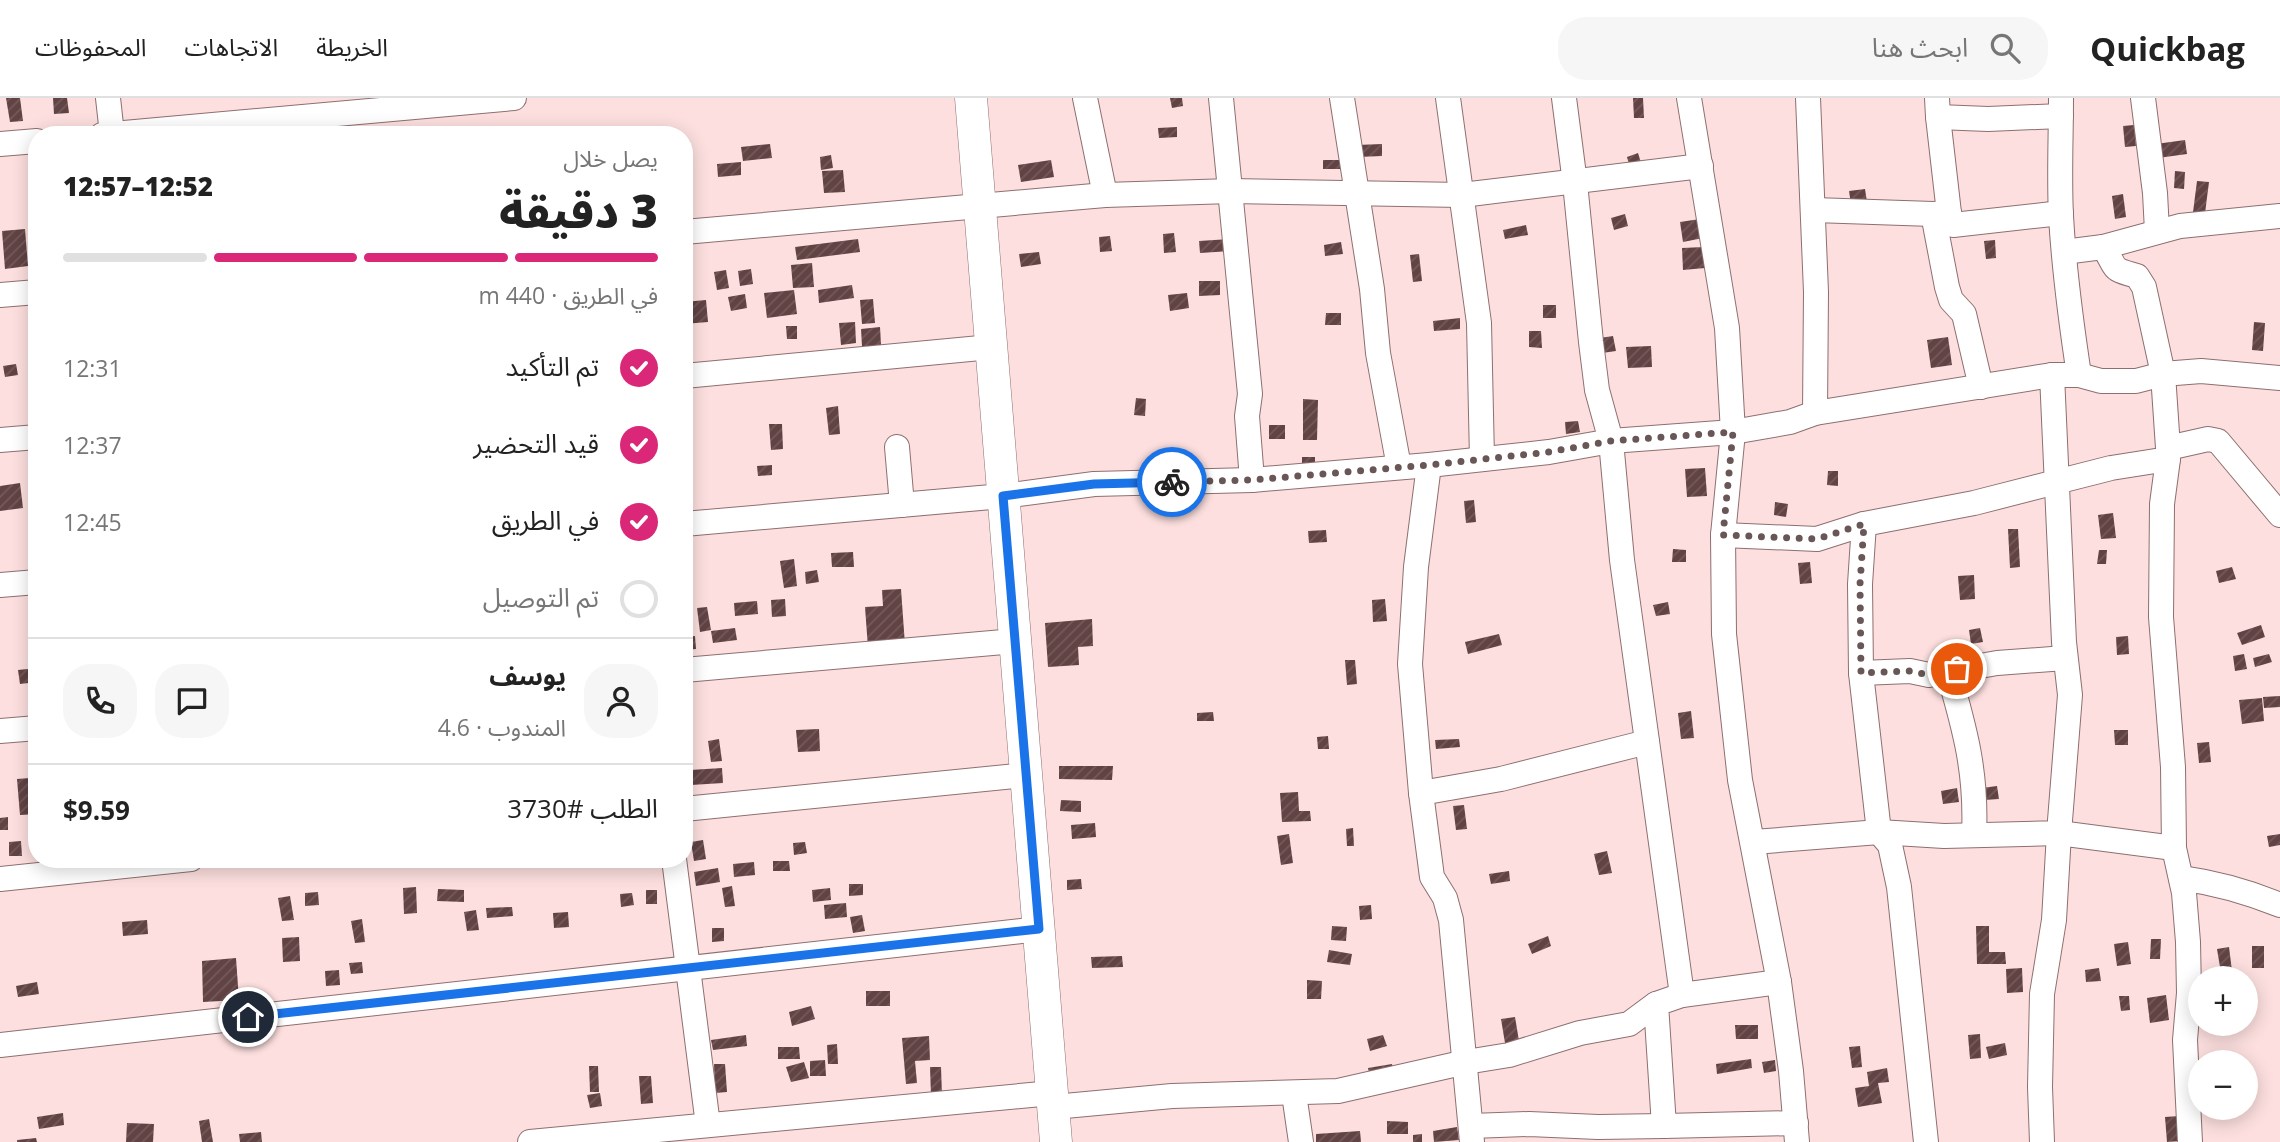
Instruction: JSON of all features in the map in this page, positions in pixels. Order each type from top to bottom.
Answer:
[{"type":"street","points":[[108,98],[111,126]]},
{"type":"street","points":[[201,126],[514,98]]},
{"type":"street","points":[[971,98],[1056,1142]]},
{"type":"street","points":[[1085,98],[1105,195]]},
{"type":"street","points":[[1221,98],[1250,394],[1247,416],[1252,480]]},
{"type":"street","points":[[1342,98],[1372,289],[1378,354],[1399,467]]},
{"type":"street","points":[[1448,98],[1479,323],[1482,458]]},
{"type":"street","points":[[1563,98],[1597,390],[1611,441],[1622,560],[1682,995]]},
{"type":"street","points":[[1429,465],[1416,567],[1410,655],[1421,793],[1432,877],[1445,898],[1451,920],[1471,1134],[1529,1124],[1654,1131],[1796,1132],[1779,982],[1740,780],[1724,634],[1723,535],[1733,432],[1727,328],[1689,98]]},
{"type":"street","points":[[1808,98],[1817,309],[1815,413]]},
{"type":"street","points":[[2143,98],[2157,231]]},
{"type":"street","points":[[1981,387],[1964,314],[1951,300],[1947,287],[1941,213],[1938,107],[1988,119],[2061,107],[2061,212],[2072,336],[2079,375]]},
{"type":"street","points":[[0,144],[28,142]]},
{"type":"street","points":[[693,231],[1105,195],[1231,191],[1462,195],[1701,166]]},
{"type":"street","points":[[1814,210],[1941,213],[1953,225],[1958,226],[2061,212]]},
{"type":"street","points":[[2064,253],[2103,247],[2180,226],[2280,216]]},
{"type":"street","points":[[2103,247],[2114,268],[2141,280],[2163,374],[2168,454],[2162,504],[2161,617],[2173,767],[2174,848],[2184,893],[2188,942],[2189,993],[2185,1040],[2190,1142]]},
{"type":"street","points":[[0,295],[28,293]]},
{"type":"street","points":[[693,375],[991,346]]},
{"type":"street","points":[[693,523],[1003,496],[1094,484],[1252,480],[1429,465],[1549,452],[1611,441],[1733,432],[1790,422],[1815,413],[2052,375],[2079,375],[2101,381],[2137,381],[2163,374],[2201,371],[2280,379]]},
{"type":"street","points":[[2042,1142],[2042,994],[2054,920],[2070,695],[2065,658],[2052,375]]},
{"type":"street","points":[[0,440],[28,438]]},
{"type":"street","points":[[1723,535],[1817,539],[1864,524],[1974,503],[2058,483],[2168,454],[2208,439],[2218,441],[2280,515]]},
{"type":"street","points":[[897,447],[902,505]]},
{"type":"street","points":[[1864,524],[1860,584],[1861,673],[1879,832],[1893,853],[1899,887],[1926,1142]]},
{"type":"street","points":[[0,585],[28,583]]},
{"type":"street","points":[[693,669],[1015,641]]},
{"type":"street","points":[[1861,673],[1910,671],[1929,675],[1997,663],[2065,658]]},
{"type":"street","points":[[1948,671],[1970,752],[1974,780],[1974,835]]},
{"type":"street","points":[[0,731],[28,729]]},
{"type":"street","points":[[1421,793],[1501,779],[1647,742]]},
{"type":"street","points":[[693,808],[1026,775]]},
{"type":"street","points":[[1754,842],[1879,832],[1944,836],[2059,833],[2174,848]]},
{"type":"street","points":[[0,878],[101,868]]},
{"type":"street","points":[[675,868],[708,1125]]},
{"type":"street","points":[[2181,878],[2243,890],[2280,905]]},
{"type":"street","points":[[0,1045],[1039,929]]},
{"type":"street","points":[[530,1142],[708,1125],[1053,1100],[1338,1091],[1509,1055],[1580,1033],[1629,1024],[1656,1004],[1682,995],[1779,982]]},
{"type":"street","points":[[1654,1131],[1656,1004]]},
{"type":"street","points":[[1294,1094],[1301,1142]]},
{"type":"building","points":[[6,98],[20,98],[23,121],[10,122]]},
{"type":"building","points":[[53,98],[67,98],[69,113],[54,114]]},
{"type":"building","points":[[1170,98],[1182,98],[1183,106],[1172,108]]},
{"type":"building","points":[[1633,98],[1643,98],[1644,118],[1634,118]]},
{"type":"building","points":[[2134,125],[2136,146],[2125,147],[2123,126]]},
{"type":"building","points":[[1177,127],[1177,137],[1159,138],[1158,128]]},
{"type":"building","points":[[2185,140],[2187,154],[2158,158],[2156,144]]},
{"type":"building","points":[[770,144],[772,158],[743,161],[741,147]]},
{"type":"building","points":[[1382,144],[1382,156],[1358,157],[1357,145]]},
{"type":"building","points":[[1638,153],[1644,172],[1632,175],[1627,157]]},
{"type":"building","points":[[831,155],[833,168],[821,170],[820,157]]},
{"type":"building","points":[[1051,160],[1054,177],[1021,182],[1018,165]]},
{"type":"building","points":[[1323,160],[1341,160],[1341,169],[1323,169]]},
{"type":"building","points":[[741,162],[741,175],[718,177],[717,164]]},
{"type":"building","points":[[843,170],[845,192],[824,193],[822,171]]},
{"type":"building","points":[[2175,171],[2185,172],[2184,189],[2174,188]]},
{"type":"building","points":[[2197,181],[2209,182],[2204,221],[2192,220]]},
{"type":"building","points":[[1865,189],[1867,202],[1851,204],[1849,191]]},
{"type":"building","points":[[2123,194],[2126,217],[2115,219],[2112,196]]},
{"type":"building","points":[[1625,214],[1628,226],[1614,230],[1611,218]]},
{"type":"building","points":[[1700,219],[1703,238],[1683,242],[1680,222]]},
{"type":"building","points":[[1526,225],[1528,235],[1505,239],[1503,230]]},
{"type":"building","points":[[25,229],[28,266],[5,269],[2,231]]},
{"type":"building","points":[[1174,233],[1176,252],[1164,253],[1163,234]]},
{"type":"building","points":[[1110,236],[1112,251],[1100,252],[1099,237]]},
{"type":"building","points":[[858,239],[860,252],[797,260],[795,247]]},
{"type":"building","points":[[1230,239],[1231,251],[1200,253],[1199,241]]},
{"type":"building","points":[[1995,240],[1996,258],[1986,259],[1984,241]]},
{"type":"building","points":[[1341,242],[1343,254],[1325,256],[1324,245]]},
{"type":"building","points":[[1704,247],[1705,268],[1683,270],[1682,248]]},
{"type":"building","points":[[1039,252],[1041,264],[1021,267],[1019,254]]},
{"type":"building","points":[[1419,254],[1422,281],[1413,282],[1410,255]]},
{"type":"building","points":[[812,263],[814,287],[793,288],[791,265]]},
{"type":"building","points":[[751,269],[753,284],[740,286],[738,271]]},
{"type":"building","points":[[726,270],[729,288],[717,290],[714,272]]},
{"type":"building","points":[[1199,281],[1220,281],[1220,295],[1199,296]]},
{"type":"building","points":[[852,285],[854,298],[819,303],[818,290]]},
{"type":"building","points":[[794,290],[797,314],[767,318],[764,293]]},
{"type":"building","points":[[1187,293],[1189,308],[1170,311],[1168,295]]},
{"type":"building","points":[[745,294],[747,308],[731,311],[728,297]]},
{"type":"building","points":[[873,299],[875,323],[862,324],[860,300]]},
{"type":"building","points":[[706,300],[708,322],[693,323],[693,301]]},
{"type":"building","points":[[1543,305],[1556,305],[1556,318],[1543,318]]},
{"type":"building","points":[[1326,313],[1341,313],[1341,325],[1325,325]]},
{"type":"building","points":[[1460,318],[1460,329],[1434,331],[1433,321]]},
{"type":"building","points":[[855,322],[856,343],[841,345],[839,323]]},
{"type":"building","points":[[2254,322],[2265,323],[2263,351],[2252,350]]},
{"type":"building","points":[[786,326],[797,326],[797,339],[787,339]]},
{"type":"building","points":[[880,327],[882,361],[863,363],[861,329]]},
{"type":"building","points":[[1529,331],[1541,331],[1542,348],[1529,347]]},
{"type":"building","points":[[1613,336],[1616,351],[1602,353],[1600,338]]},
{"type":"building","points":[[1948,337],[1952,365],[1931,368],[1927,340]]},
{"type":"building","points":[[1651,346],[1652,367],[1628,368],[1626,347]]},
{"type":"building","points":[[16,364],[18,375],[5,377],[3,366]]},
{"type":"building","points":[[1136,398],[1146,399],[1145,416],[1134,415]]},
{"type":"building","points":[[1303,399],[1318,400],[1317,440],[1303,440]]},
{"type":"building","points":[[838,406],[840,434],[829,435],[826,408]]},
{"type":"building","points":[[1578,421],[1580,432],[1566,434],[1565,422]]},
{"type":"building","points":[[769,424],[782,424],[783,449],[771,450]]},
{"type":"building","points":[[1269,425],[1285,425],[1285,439],[1269,439]]},
{"type":"building","points":[[1302,457],[1315,457],[1315,470],[1302,470]]},
{"type":"building","points":[[772,465],[772,475],[758,476],[757,466]]},
{"type":"building","points":[[1705,468],[1707,496],[1687,497],[1685,469]]},
{"type":"building","points":[[1828,471],[1838,471],[1838,486],[1827,485]]},
{"type":"building","points":[[20,483],[23,508],[0,511],[0,486]]},
{"type":"building","points":[[1474,500],[1476,522],[1466,523],[1464,501]]},
{"type":"building","points":[[1775,502],[1788,504],[1786,517],[1774,515]]},
{"type":"building","points":[[2113,513],[2116,538],[2101,539],[2098,515]]},
{"type":"building","points":[[2008,529],[2018,529],[2020,567],[2010,568]]},
{"type":"building","points":[[1326,530],[1327,542],[1309,543],[1308,531]]},
{"type":"building","points":[[1673,549],[1686,550],[1686,562],[1672,562]]},
{"type":"building","points":[[2099,550],[2107,550],[2106,564],[2097,564]]},
{"type":"building","points":[[853,552],[854,567],[832,567],[831,553]]},
{"type":"building","points":[[794,559],[797,586],[784,588],[780,561]]},
{"type":"building","points":[[1810,562],[1812,583],[1800,584],[1798,563]]},
{"type":"building","points":[[2232,567],[2236,579],[2219,583],[2216,571]]},
{"type":"building","points":[[817,570],[819,582],[806,584],[805,572]]},
{"type":"building","points":[[1974,575],[1975,599],[1960,600],[1958,576]]},
{"type":"building","points":[[901,589],[905,645],[868,648],[865,607],[883,606],[882,590]]},
{"type":"building","points":[[785,599],[786,616],[772,617],[771,600]]},
{"type":"building","points":[[1385,599],[1387,621],[1373,622],[1372,600]]},
{"type":"building","points":[[757,601],[758,614],[735,616],[734,603]]},
{"type":"building","points":[[1668,602],[1670,614],[1656,616],[1653,605]]},
{"type":"building","points":[[707,607],[711,630],[700,632],[697,608]]},
{"type":"building","points":[[1092,619],[1093,646],[1078,647],[1079,665],[1048,667],[1045,623]]},
{"type":"building","points":[[2261,625],[2265,637],[2242,645],[2237,633]]},
{"type":"building","points":[[735,628],[737,640],[713,643],[711,631]]},
{"type":"building","points":[[1980,628],[1983,642],[1971,644],[1969,630]]},
{"type":"building","points":[[1499,634],[1502,645],[1468,654],[1465,642]]},
{"type":"building","points":[[695,636],[696,649],[693,649]]},
{"type":"building","points":[[2128,636],[2129,654],[2117,655],[2116,637]]},
{"type":"building","points":[[2244,654],[2247,669],[2235,671],[2233,656]]},
{"type":"building","points":[[2269,654],[2272,662],[2255,667],[2253,658]]},
{"type":"building","points":[[1345,660],[1355,660],[1357,684],[1347,685]]},
{"type":"building","points":[[28,669],[28,683],[20,684],[18,670]]},
{"type":"building","points":[[2280,696],[2280,707],[2264,708],[2263,697]]},
{"type":"building","points":[[2262,698],[2264,721],[2242,724],[2239,700]]},
{"type":"building","points":[[1691,711],[1694,738],[1681,739],[1678,713]]},
{"type":"building","points":[[1213,712],[1214,721],[1197,721],[1197,713]]},
{"type":"building","points":[[819,729],[820,751],[798,752],[796,730]]},
{"type":"building","points":[[2114,730],[2128,730],[2128,745],[2115,745]]},
{"type":"building","points":[[1328,736],[1329,749],[1318,749],[1317,737]]},
{"type":"building","points":[[719,739],[722,761],[711,762],[708,741]]},
{"type":"building","points":[[1459,739],[1460,747],[1436,749],[1435,740]]},
{"type":"building","points":[[2209,742],[2211,762],[2199,763],[2197,743]]},
{"type":"building","points":[[1059,766],[1113,766],[1112,780],[1059,779]]},
{"type":"building","points":[[722,768],[723,783],[693,785],[693,770]]},
{"type":"building","points":[[28,778],[28,815],[20,815],[17,779]]},
{"type":"building","points":[[1997,786],[1999,799],[1984,800],[1982,788]]},
{"type":"building","points":[[1957,788],[1959,802],[1943,804],[1941,791]]},
{"type":"building","points":[[1298,792],[1299,811],[1310,811],[1311,821],[1282,822],[1280,793]]},
{"type":"building","points":[[1061,800],[1081,801],[1081,812],[1060,811]]},
{"type":"building","points":[[1464,805],[1467,829],[1456,830],[1453,806]]},
{"type":"building","points":[[8,817],[8,830],[0,830],[0,818]]},
{"type":"building","points":[[1095,823],[1096,837],[1072,839],[1071,825]]},
{"type":"building","points":[[1353,828],[1354,846],[1347,846],[1346,829]]},
{"type":"building","points":[[1289,834],[1293,863],[1281,865],[1277,836]]},
{"type":"building","points":[[2280,834],[2280,845],[2269,847],[2267,836]]},
{"type":"building","points":[[703,840],[706,859],[694,861],[693,842]]},
{"type":"building","points":[[21,841],[22,856],[9,856],[9,842]]},
{"type":"building","points":[[805,842],[807,853],[794,855],[793,843]]},
{"type":"building","points":[[1607,851],[1612,873],[1599,875],[1594,854]]},
{"type":"building","points":[[773,861],[789,861],[790,871],[773,871]]},
{"type":"building","points":[[754,862],[755,875],[734,877],[733,864]]},
{"type":"building","points":[[718,868],[720,882],[696,886],[694,872]]},
{"type":"building","points":[[1509,871],[1510,881],[1491,884],[1489,874]]},
{"type":"building","points":[[1081,879],[1082,889],[1067,890],[1067,880]]},
{"type":"building","points":[[849,884],[863,884],[863,895],[849,896]]},
{"type":"building","points":[[732,886],[735,906],[725,907],[722,888]]},
{"type":"building","points":[[416,887],[417,913],[404,914],[403,888]]},
{"type":"building","points":[[830,888],[831,900],[813,902],[812,890]]},
{"type":"building","points":[[438,889],[464,890],[464,902],[437,901]]},
{"type":"building","points":[[646,890],[657,890],[657,904],[646,904]]},
{"type":"building","points":[[318,892],[319,905],[305,906],[305,893]]},
{"type":"building","points":[[632,893],[634,905],[621,907],[620,894]]},
{"type":"building","points":[[290,896],[294,920],[282,921],[278,898]]},
{"type":"building","points":[[846,903],[847,917],[825,919],[824,905]]},
{"type":"building","points":[[1371,905],[1372,919],[1360,920],[1359,906]]},
{"type":"building","points":[[512,907],[513,916],[487,918],[486,908]]},
{"type":"building","points":[[476,910],[479,930],[467,931],[464,912]]},
{"type":"building","points":[[568,912],[569,927],[554,928],[553,913]]},
{"type":"building","points":[[862,915],[865,931],[853,933],[850,917]]},
{"type":"building","points":[[362,919],[365,942],[355,943],[351,921]]},
{"type":"building","points":[[147,920],[148,934],[123,936],[122,922]]},
{"type":"building","points":[[1332,926],[1347,927],[1346,941],[1331,940]]},
{"type":"building","points":[[1976,926],[1989,926],[1989,952],[2005,952],[2006,964],[1977,964]]},
{"type":"building","points":[[712,928],[724,928],[724,941],[712,942]]},
{"type":"building","points":[[1548,936],[1551,946],[1532,954],[1528,944]]},
{"type":"building","points":[[299,937],[300,961],[283,962],[282,938]]},
{"type":"building","points":[[2151,939],[2161,939],[2160,959],[2150,959]]},
{"type":"building","points":[[2128,942],[2131,964],[2117,966],[2114,944]]},
{"type":"building","points":[[2252,946],[2264,946],[2264,968],[2252,966]]},
{"type":"building","points":[[2229,947],[2231,966],[2220,966],[2217,949]]},
{"type":"building","points":[[1329,950],[1352,954],[1350,965],[1327,962]]},
{"type":"building","points":[[1122,956],[1123,967],[1092,968],[1091,957]]},
{"type":"building","points":[[236,958],[239,1000],[203,1002],[202,961]]},
{"type":"building","points":[[362,962],[363,973],[351,974],[349,963]]},
{"type":"building","points":[[2022,968],[2023,992],[2007,993],[2006,969]]},
{"type":"building","points":[[2099,968],[2101,981],[2086,982],[2085,970]]},
{"type":"building","points":[[339,970],[340,985],[326,986],[325,971]]},
{"type":"building","points":[[1307,980],[1322,981],[1321,999],[1307,999]]},
{"type":"building","points":[[37,982],[39,994],[18,997],[16,986]]},
{"type":"building","points":[[866,991],[890,991],[890,1006],[866,1006]]},
{"type":"building","points":[[2166,995],[2169,1020],[2150,1023],[2147,998]]},
{"type":"building","points":[[2119,996],[2129,996],[2130,1010],[2121,1011]]},
{"type":"building","points":[[811,1006],[815,1019],[792,1026],[789,1012]]},
{"type":"building","points":[[1515,1017],[1520,1047],[1506,1049],[1501,1019]]},
{"type":"building","points":[[1735,1025],[1758,1025],[1758,1039],[1736,1039]]},
{"type":"building","points":[[1980,1034],[1981,1058],[1970,1059],[1968,1035]]},
{"type":"building","points":[[746,1035],[747,1046],[713,1050],[711,1040]]},
{"type":"building","points":[[1383,1035],[1387,1046],[1370,1051],[1367,1039]]},
{"type":"building","points":[[929,1036],[930,1060],[915,1061],[917,1083],[906,1084],[902,1038]]},
{"type":"building","points":[[2005,1043],[2007,1055],[1989,1059],[1986,1047]]},
{"type":"building","points":[[837,1044],[838,1064],[828,1064],[827,1045]]},
{"type":"building","points":[[1860,1046],[1862,1067],[1852,1068],[1849,1047]]},
{"type":"building","points":[[778,1047],[799,1047],[800,1059],[778,1059]]},
{"type":"building","points":[[1751,1059],[1752,1068],[1717,1074],[1716,1064]]},
{"type":"building","points":[[825,1060],[826,1076],[810,1076],[810,1061]]},
{"type":"building","points":[[1775,1060],[1776,1071],[1764,1073],[1762,1062]]},
{"type":"building","points":[[804,1062],[809,1078],[791,1082],[786,1067]]},
{"type":"building","points":[[714,1064],[725,1064],[727,1092],[715,1093]]},
{"type":"building","points":[[1392,1064],[1394,1074],[1370,1078],[1368,1068]]},
{"type":"building","points":[[589,1066],[598,1066],[599,1092],[590,1092]]},
{"type":"building","points":[[930,1067],[941,1067],[942,1095],[931,1096]]},
{"type":"building","points":[[1887,1068],[1889,1082],[1878,1083],[1882,1103],[1858,1107],[1855,1088],[1869,1086],[1867,1072]]},
{"type":"building","points":[[639,1076],[651,1076],[653,1103],[641,1104]]},
{"type":"building","points":[[600,1093],[602,1106],[590,1108],[587,1095]]},
{"type":"building","points":[[63,1113],[64,1125],[39,1129],[37,1117]]},
{"type":"building","points":[[2179,1116],[2181,1141],[2167,1142],[2165,1117]]},
{"type":"building","points":[[209,1119],[213,1142],[202,1142],[199,1121]]},
{"type":"building","points":[[1387,1121],[1408,1122],[1408,1134],[1387,1134]]},
{"type":"building","points":[[127,1123],[154,1124],[153,1142],[126,1142]]},
{"type":"building","points":[[1457,1127],[1459,1140],[1434,1142],[1433,1131]]},
{"type":"building","points":[[1360,1131],[1361,1142],[1316,1142],[1316,1134]]},
{"type":"building","points":[[261,1132],[262,1142],[240,1142],[239,1134]]},
{"type":"building","points":[[1422,1134],[1422,1142],[1413,1142],[1413,1135]]},
{"type":"building","points":[[36,1138],[37,1142],[17,1142],[17,1140]]},
{"type":"way so far","points":[[1172,482],[1252,480],[1429,465],[1549,452],[1611,441],[1733,432],[1723,535],[1806,540],[1830,536],[1864,524],[1860,584],[1861,673],[1910,671],[1929,675],[1957,669]]},
{"type":"route","points":[[248,1017],[1039,929],[1003,496],[1094,484],[1172,482]]}]
